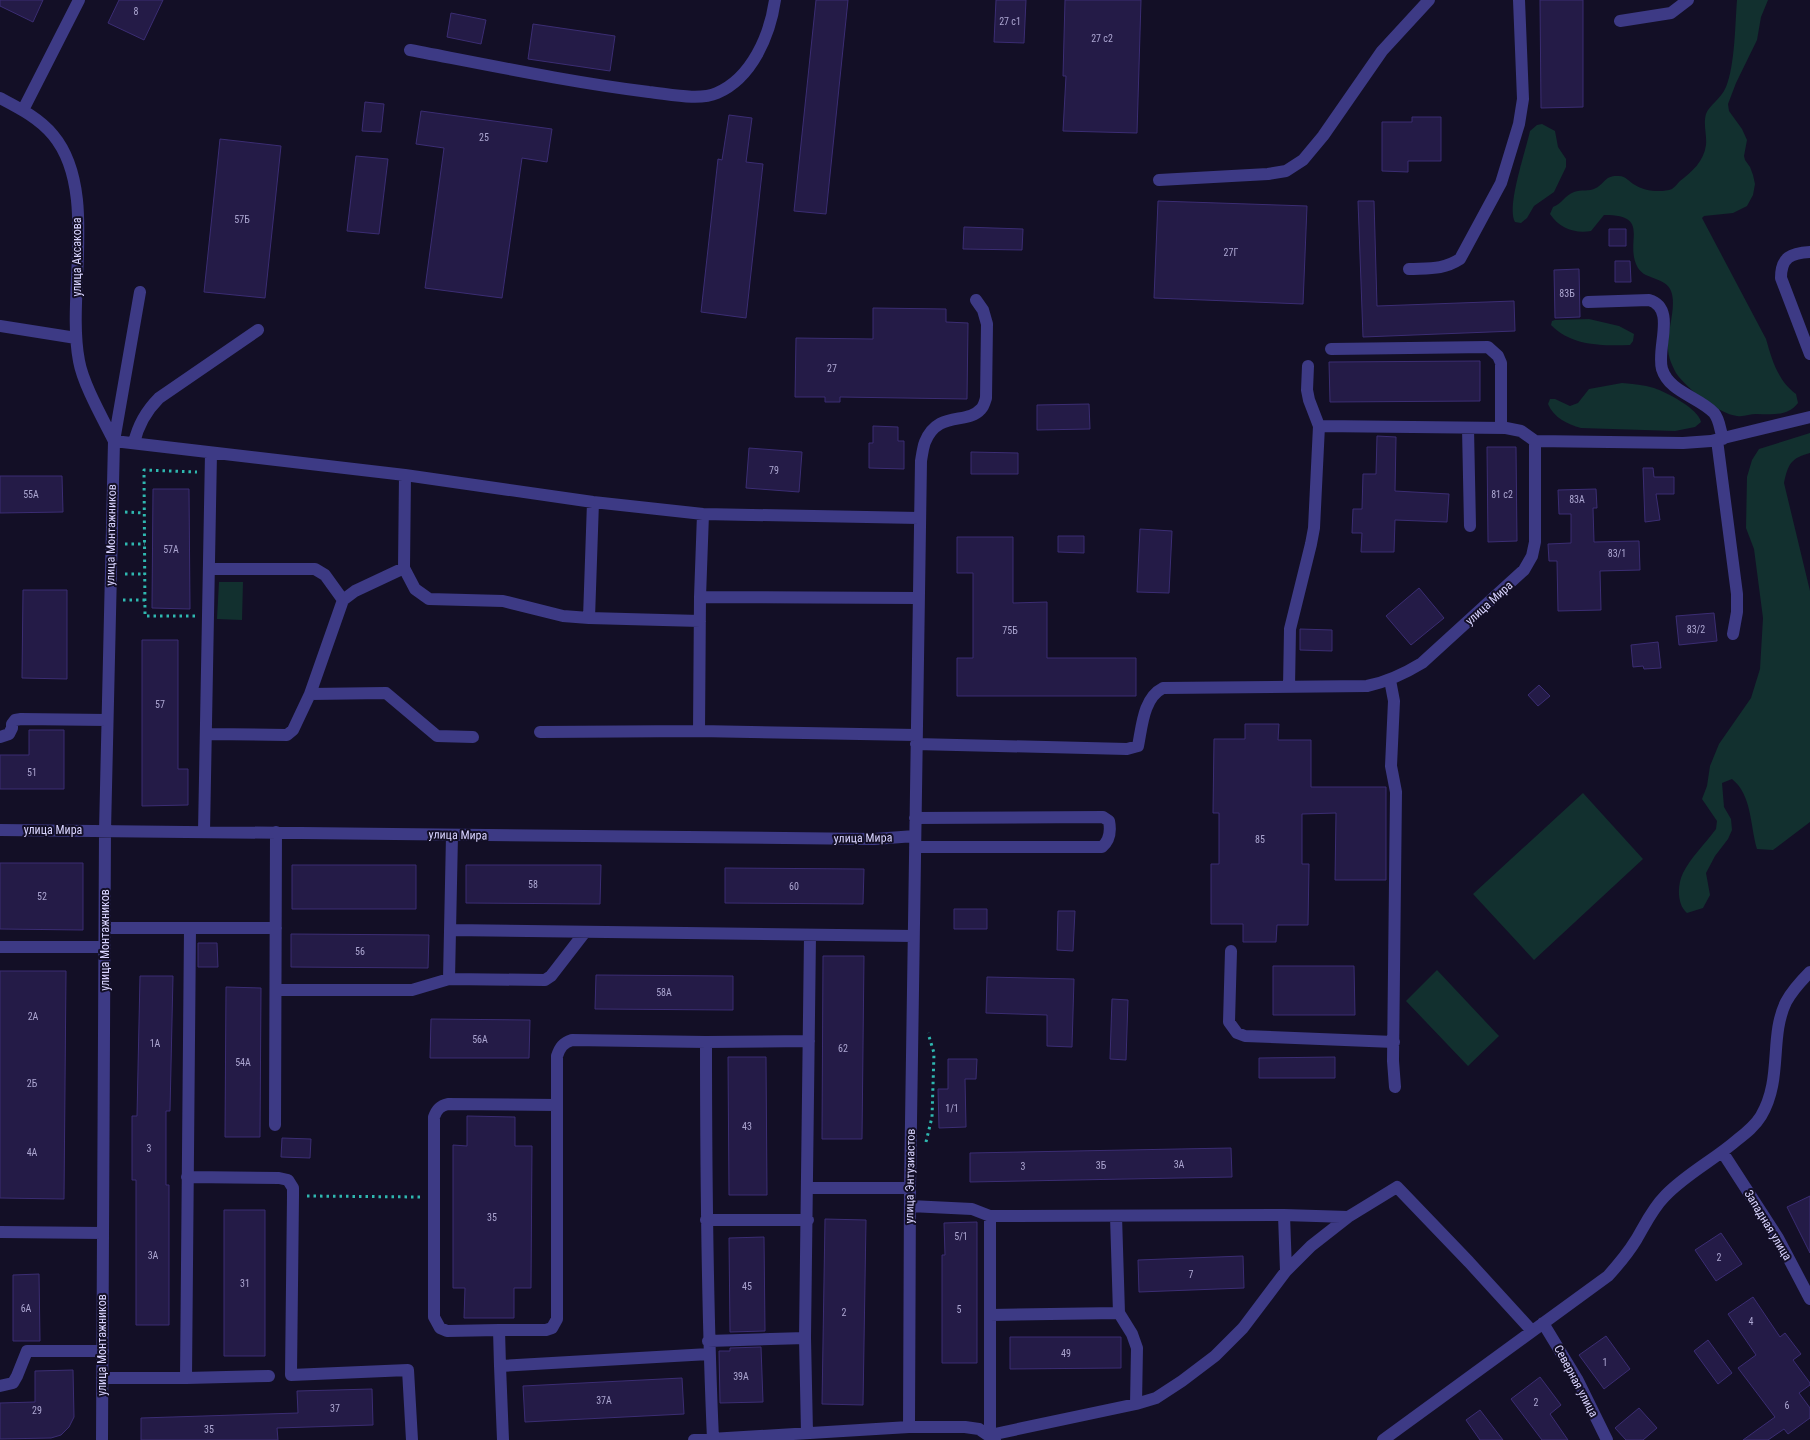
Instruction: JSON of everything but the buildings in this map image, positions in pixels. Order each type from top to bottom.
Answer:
[{"type":"street","points":[[23,110],[79,0]]},
{"type":"street","points":[[410,50],[600,86],[690,97],[715,94],[731,86],[745,72],[757,55],[768,29],[775,0]]},
{"type":"street","points":[[1158,180],[1268,174],[1286,171],[1303,160],[1323,136],[1382,52],[1429,0]]},
{"type":"street","points":[[1409,269],[1436,268],[1450,265],[1460,258],[1501,183],[1519,124],[1522,99],[1519,0]]},
{"type":"street","points":[[1620,21],[1671,13],[1688,0]]},
{"type":"street","name":"улица Аксакова","points":[[0,98],[23,110],[41,123],[53,135],[64,152],[71,171],[76,194],[78,221],[76,338],[78,362],[114,441]]},
{"type":"street","points":[[1810,252],[1796,253],[1789,256],[1781,269],[1781,278],[1810,354]]},
{"type":"street","name":"улица Монтажников","points":[[102,1440],[105,831],[114,441],[140,292]]},
{"type":"street","name":"улица Энтузиастов","points":[[909,1427],[913,936],[921,461],[925,442],[932,429],[952,419],[974,414],[982,409],[986,398],[987,324],[983,310],[976,300]]},
{"type":"street","points":[[1588,302],[1649,300],[1657,303],[1661,307],[1664,316],[1662,370],[1676,388],[1714,413],[1718,420],[1737,594],[1733,634]]},
{"type":"street","points":[[0,326],[76,338]]},
{"type":"street","points":[[134,443],[137,429],[143,418],[159,398],[258,330]]},
{"type":"street","points":[[1332,349],[1488,347],[1498,356],[1501,363],[1501,428]]},
{"type":"street","points":[[1289,687],[1290,628],[1314,528],[1319,426],[1308,395],[1308,366]]},
{"type":"street","points":[[1319,426],[1501,428],[1521,431],[1534,441],[1683,443],[1720,439],[1810,417]]},
{"type":"street","points":[[1468,428],[1470,526]]},
{"type":"street","points":[[114,441],[405,475],[593,502],[702,514],[919,518]]},
{"type":"street","name":"улица Мира","points":[[916,739],[1127,749],[1138,746],[1148,702],[1152,696],[1163,688],[1367,686],[1403,675],[1422,664],[1524,570],[1532,556],[1536,542],[1534,441]]},
{"type":"street","points":[[204,832],[210,453]]},
{"type":"street","points":[[405,475],[404,568],[415,589],[429,599],[503,602],[563,616],[700,621]]},
{"type":"street","points":[[589,618],[593,502]]},
{"type":"street","points":[[699,731],[702,514]]},
{"type":"street","points":[[206,734],[286,735],[293,730],[310,694],[343,600],[355,591],[404,568]]},
{"type":"street","points":[[209,569],[315,569],[325,574],[343,600]]},
{"type":"street","points":[[700,597],[918,598]]},
{"type":"street","points":[[1390,680],[1394,701],[1391,766],[1396,792],[1395,1087]]},
{"type":"street","points":[[310,694],[386,692],[436,736],[473,737]]},
{"type":"street","points":[[0,737],[9,734],[15,720],[21,719],[107,720]]},
{"type":"street","points":[[540,732],[699,731],[916,739]]},
{"type":"street","name":"улица Мира","points":[[0,830],[864,839],[1102,847],[1108,842],[1110,827],[1109,820],[1103,816],[915,818]]},
{"type":"street","points":[[275,1125],[276,832]]},
{"type":"street","points":[[449,979],[452,835]]},
{"type":"street","points":[[106,928],[276,928]]},
{"type":"street","points":[[186,1378],[190,928]]},
{"type":"street","points":[[450,930],[913,936]]},
{"type":"street","points":[[276,990],[412,990],[449,979],[544,980],[551,976],[585,932]]},
{"type":"street","points":[[807,1433],[805,1338],[808,1220],[810,935]]},
{"type":"street","points":[[0,947],[105,947]]},
{"type":"street","points":[[1231,950],[1229,1022],[1237,1032],[1245,1036],[1394,1042]]},
{"type":"street","points":[[1383,1440],[1608,1276],[1623,1259],[1649,1216],[1664,1196],[1754,1126],[1768,1104],[1774,1082],[1779,1027],[1786,1002],[1800,982],[1810,972]]},
{"type":"street","points":[[557,1105],[448,1104],[442,1105],[436,1110],[434,1117],[434,1317],[436,1324],[440,1328],[447,1331],[546,1330],[552,1328],[557,1319],[557,1105],[557,1056],[564,1042],[572,1040],[809,1041]]},
{"type":"street","points":[[706,1042],[706,1220],[713,1439]]},
{"type":"street","name":"Западная улица","points":[[1723,1152],[1778,1238],[1810,1300]]},
{"type":"street","points":[[187,1177],[279,1178],[288,1180],[293,1196],[291,1375],[408,1370],[412,1440]]},
{"type":"street","points":[[697,1440],[909,1427],[965,1427],[979,1429],[992,1438],[1156,1398],[1215,1356],[1243,1328],[1286,1271],[1311,1246],[1348,1217],[1397,1187],[1532,1331]]},
{"type":"street","points":[[808,1188],[910,1188]]},
{"type":"street","points":[[910,1206],[972,1208],[990,1216],[1284,1215],[1348,1217]]},
{"type":"street","points":[[1284,1215],[1286,1271]]},
{"type":"street","points":[[990,1216],[992,1438]]},
{"type":"street","points":[[1116,1216],[1119,1313],[1132,1334],[1137,1348],[1136,1404]]},
{"type":"street","points":[[706,1220],[808,1220]]},
{"type":"street","points":[[0,1232],[103,1233]]},
{"type":"street","points":[[990,1315],[1119,1313]]},
{"type":"street","name":"Северная улица","points":[[1543,1323],[1577,1379],[1607,1440]]},
{"type":"street","points":[[499,1330],[503,1440]]},
{"type":"street","points":[[500,1366],[805,1338]]},
{"type":"street","points":[[0,1386],[13,1383],[18,1376],[27,1351],[102,1351]]},
{"type":"street","points":[[102,1378],[269,1376]]},
{"type":"path","points":[[208,616],[145,616],[144,470],[210,472]]},
{"type":"path","points":[[110,574],[145,574]]},
{"type":"path","points":[[110,600],[145,600]]},
{"type":"path","points":[[925,1150],[932,1117],[934,1053],[926,1030]]},
{"type":"path","points":[[293,1196],[434,1197]]},
{"type":"green space","points":[[1737,0],[1768,0],[1761,17],[1757,40],[1728,104],[1729,111],[1742,129],[1747,140],[1744,156],[1750,167],[1755,184],[1753,195],[1747,206],[1733,213],[1704,216],[1702,218],[1766,339],[1776,370],[1796,394],[1798,403],[1784,413],[1740,416],[1721,411],[1712,405],[1695,393],[1676,373],[1670,361],[1668,351],[1673,297],[1665,283],[1645,275],[1638,268],[1633,249],[1634,232],[1628,220],[1619,216],[1604,215],[1591,231],[1579,232],[1568,229],[1558,223],[1550,214],[1553,207],[1571,193],[1593,189],[1614,176],[1626,178],[1643,189],[1663,191],[1673,188],[1697,166],[1705,151],[1706,114],[1724,91],[1729,78],[1734,45]]},
{"type":"green space","points":[[1542,124],[1555,131],[1558,147],[1566,159],[1566,167],[1554,192],[1534,206],[1527,218],[1521,223],[1515,222],[1513,204],[1530,131],[1537,125]]},
{"type":"green space","points":[[1589,319],[1619,326],[1634,334],[1633,341],[1630,345],[1598,345],[1568,337],[1551,325],[1552,321],[1555,320]]},
{"type":"green space","points":[[1622,383],[1650,387],[1666,393],[1688,407],[1699,417],[1701,422],[1695,427],[1675,431],[1581,428],[1562,420],[1548,404],[1550,399],[1555,399],[1570,406],[1578,403],[1589,389]]},
{"type":"green space","points":[[1810,433],[1810,453],[1798,457],[1791,463],[1784,483],[1810,591],[1810,822],[1773,850],[1757,849],[1747,802],[1743,793],[1732,779],[1722,783],[1724,807],[1731,819],[1732,830],[1706,873],[1710,895],[1703,908],[1687,913],[1680,900],[1681,878],[1690,861],[1716,829],[1717,821],[1702,799],[1707,786],[1710,766],[1719,744],[1751,698],[1760,669],[1763,618],[1754,549],[1746,528],[1747,477],[1752,460],[1759,449]]},
{"type":"green space","points":[[219,582],[243,582],[242,620],[217,619]]},
{"type":"green space","points":[[1583,793],[1643,859],[1534,960],[1473,894]]},
{"type":"green space","points":[[1437,970],[1499,1036],[1468,1066],[1406,1001]]}]
